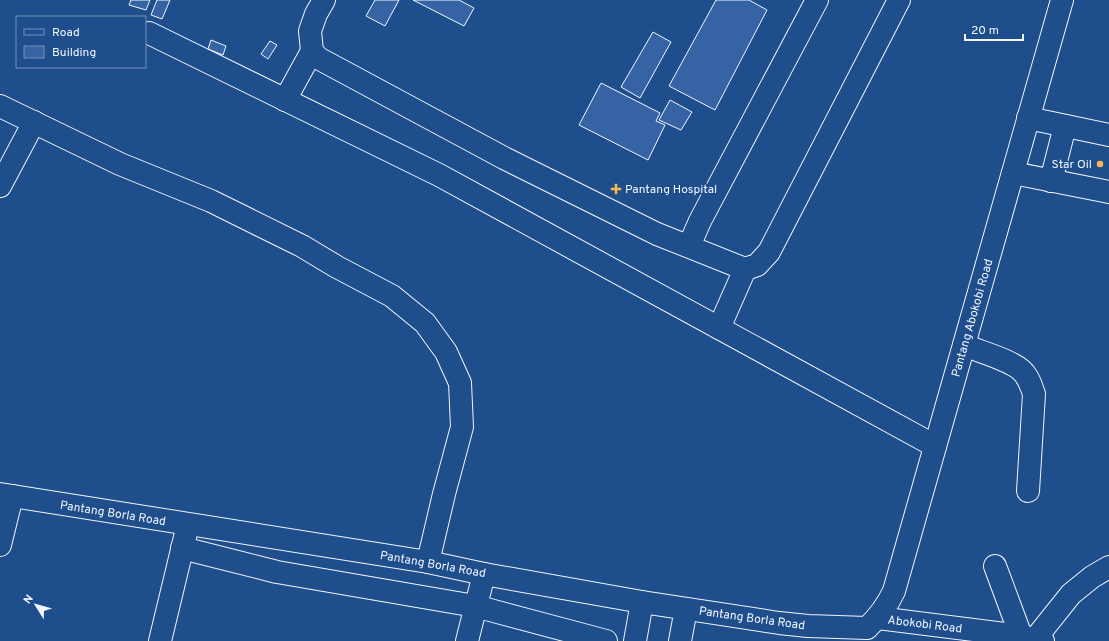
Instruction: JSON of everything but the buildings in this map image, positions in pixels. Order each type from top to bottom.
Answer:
[{"type":"street","points":[[285,100],[312,51],[310,31],[316,14],[324,0]]},
{"type":"street","points":[[689,246],[700,221],[817,0]]},
{"type":"street","points":[[312,51],[318,58],[504,158],[657,234],[745,269],[757,265],[769,252],[899,0]]},
{"type":"street","name":"Pantang Abokobi Road","points":[[869,629],[887,606],[894,591],[1062,0]]},
{"type":"street","points":[[149,33],[439,175],[936,446]]},
{"type":"street","points":[[0,106],[120,164],[211,201],[302,246],[337,267],[392,296],[425,323],[446,352],[460,383],[462,427],[428,562]]},
{"type":"street","points":[[1028,118],[1109,135]]},
{"type":"street","points":[[0,186],[34,122]]},
{"type":"street","points":[[1051,181],[1065,126]]},
{"type":"street","points":[[1013,173],[1109,192]]},
{"type":"street","points":[[719,328],[745,269]]},
{"type":"street","points":[[964,346],[1008,362],[1021,370],[1028,379],[1034,394],[1028,492]]},
{"type":"street","points":[[0,545],[6,495]]},
{"type":"street","name":"Pantang Borla Road","points":[[6,495],[428,562],[484,574],[686,609],[779,623],[869,629]]},
{"type":"street","points":[[160,641],[188,525]]},
{"type":"street","points":[[182,548],[277,572],[475,606],[606,641]]},
{"type":"street","points":[[994,566],[1033,639],[1071,594],[1092,577],[1109,567]]},
{"type":"street","points":[[467,641],[484,574]]},
{"type":"street","points":[[636,641],[642,602]]},
{"type":"street","points":[[680,641],[686,609]]},
{"type":"street","name":"Abokobi Road","points":[[869,629],[1033,639]]},
{"type":"place","name":"Star Oil","points":[[1100,164]]},
{"type":"place","name":"Pantang Hospital","points":[[616,189]]}]
